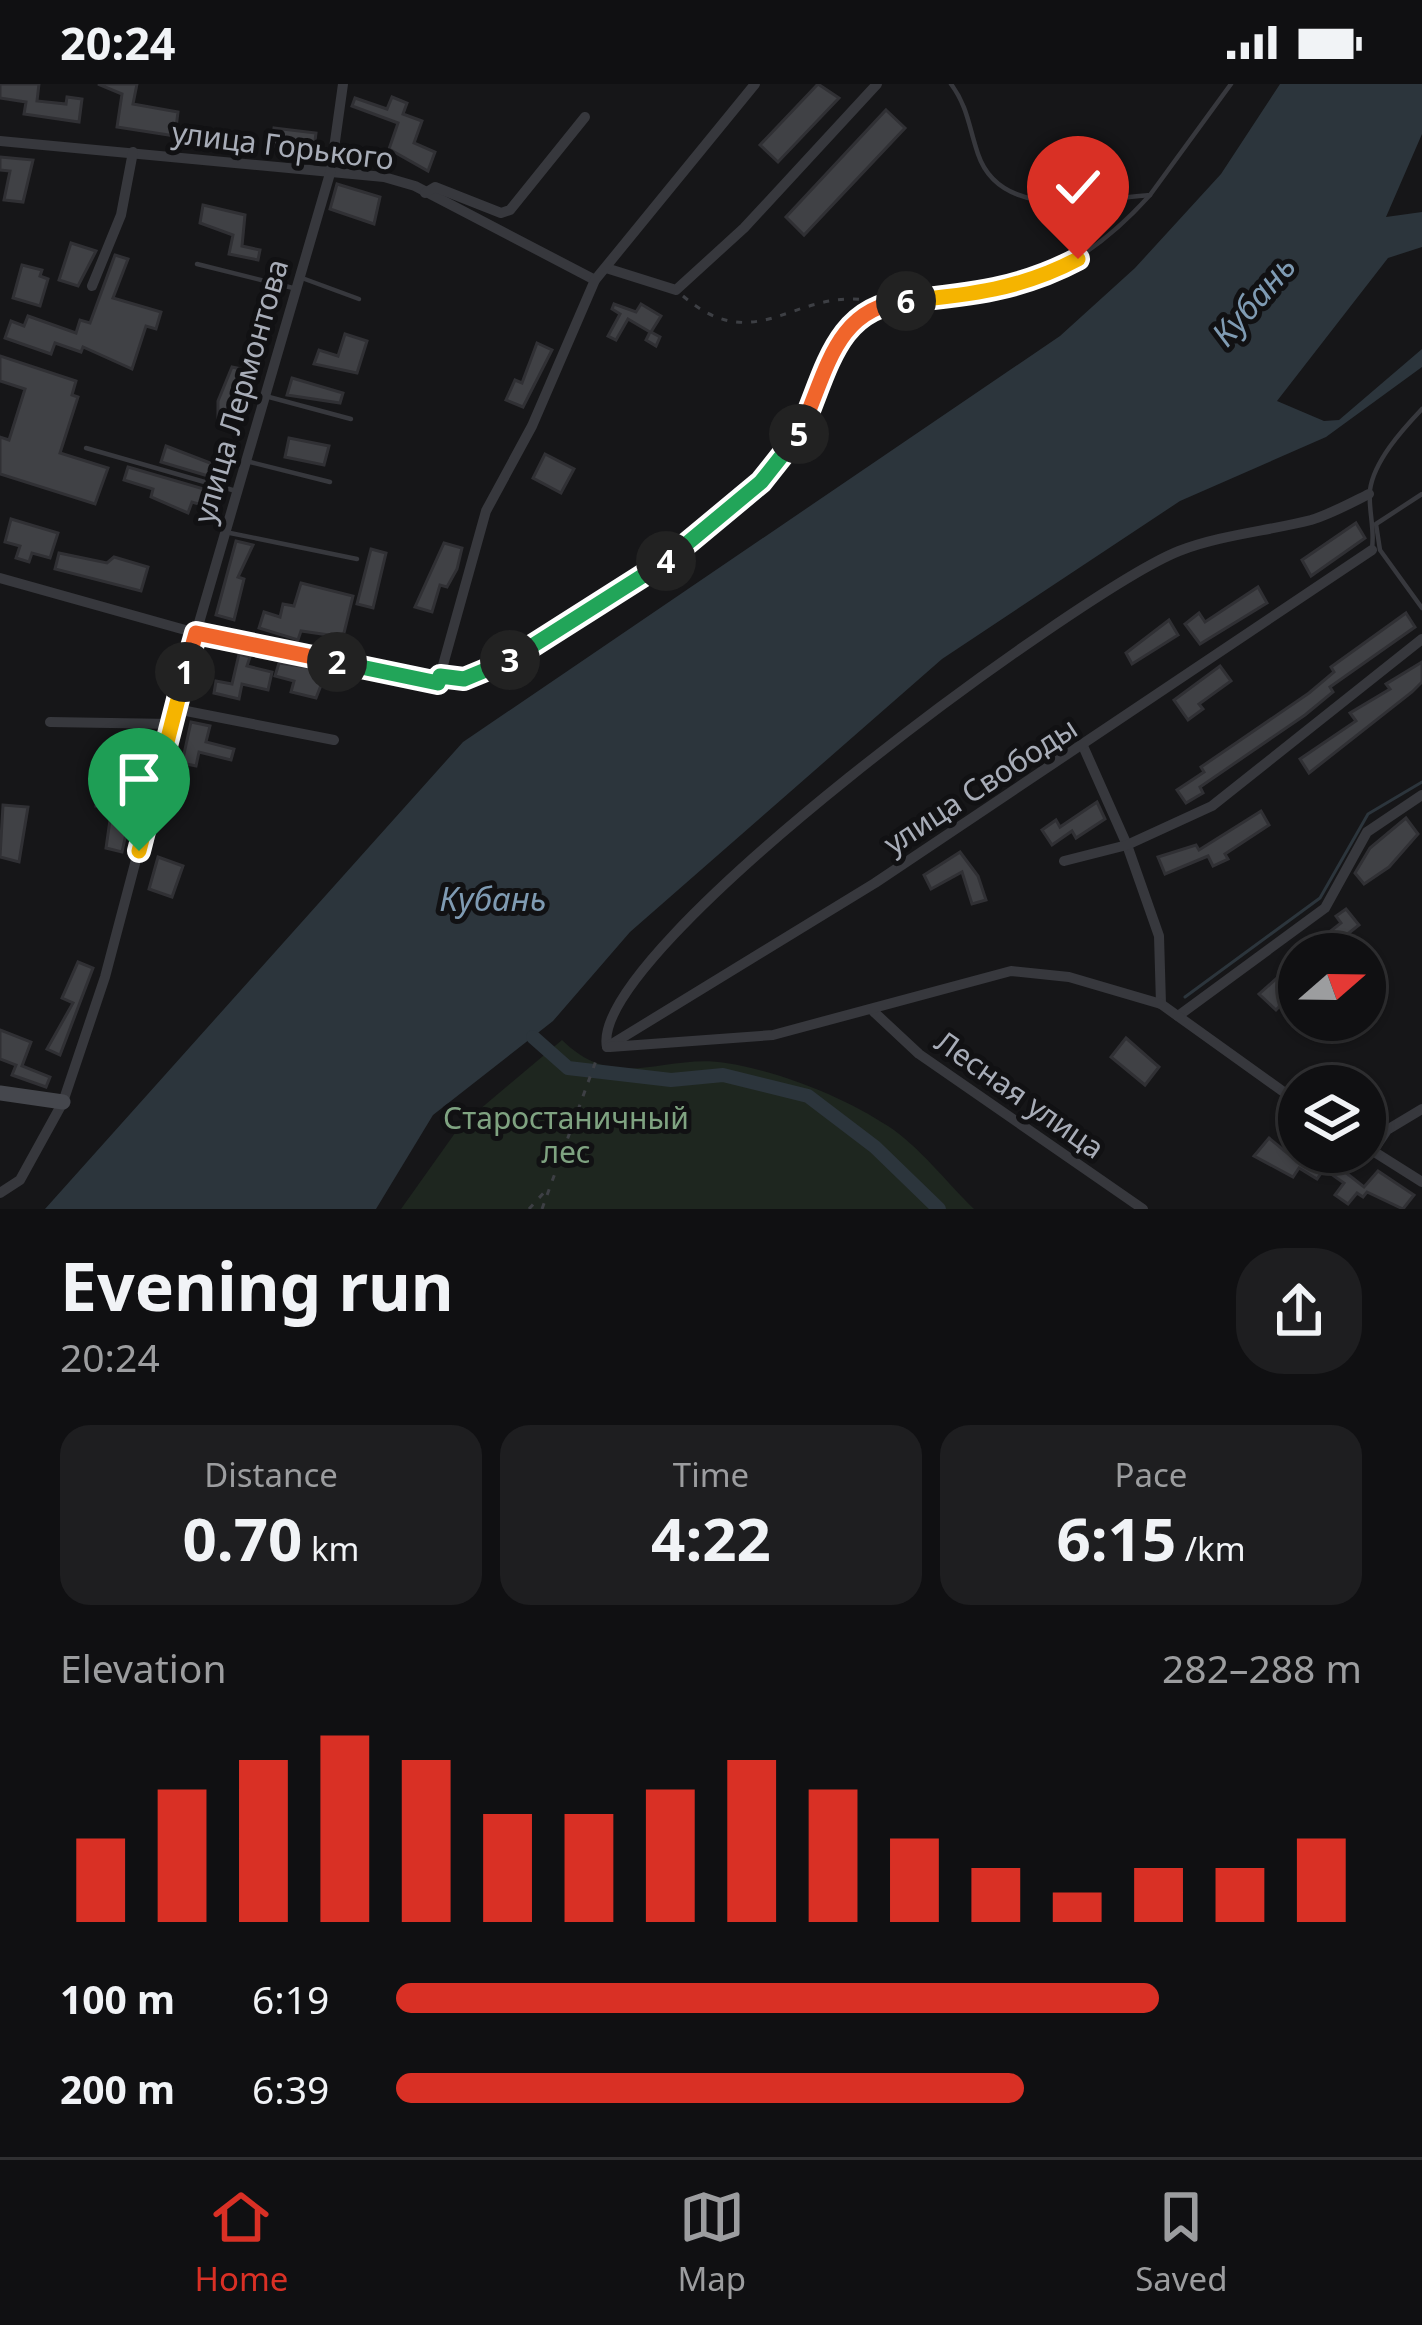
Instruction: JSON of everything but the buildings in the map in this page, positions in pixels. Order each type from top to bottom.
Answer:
[{"type":"street","name":"улица Лермонтова","points":[[0,1193],[20,1180],[63,1102],[105,977],[224,532],[331,170],[343,84]]},
{"type":"street","points":[[0,578],[196,633],[439,680],[486,511],[532,426],[595,280],[755,84]]},
{"type":"street","points":[[605,268],[676,290],[744,228],[877,84]]},
{"type":"street","name":"улица Горького","points":[[425,193],[435,187],[501,213],[510,211],[585,116]]},
{"type":"street","name":"улица Горького","points":[[0,141],[384,177],[425,193],[595,280]]},
{"type":"street","name":"улица Горького","points":[[92,286],[121,214],[133,152]]},
{"type":"street","points":[[1278,1088],[1161,1004],[1069,976],[1011,971],[968,980],[874,1012],[773,1035],[606,1042],[626,987],[695,910],[888,741],[1097,597],[1179,551],[1318,518],[1370,494]]},
{"type":"street","name":"улица Свободы","points":[[606,1042],[838,907],[1372,550]]},
{"type":"street","points":[[1064,861],[1127,844],[1212,806],[1422,639]]},
{"type":"street","points":[[176,710],[334,740]]},
{"type":"street","points":[[50,722],[172,724]]},
{"type":"street","points":[[1083,746],[1127,844],[1159,936],[1161,1004]]},
{"type":"street","points":[[1178,1016],[1325,908],[1367,832],[1422,795]]},
{"type":"street","name":"Лесная улица","points":[[874,1012],[919,1054],[1142,1209]]},
{"type":"street","points":[[0,1093],[63,1102]]},
{"type":"street","points":[[1386,1131],[1422,1109]]},
{"type":"street","points":[[1386,1160],[1422,1182]]},
{"type":"lane","points":[[951,84],[965,103],[980,159],[992,178],[1021,200],[1150,194]]},
{"type":"lane","points":[[519,655],[669,560],[761,482],[793,446],[844,332],[859,314],[880,303],[989,293],[1042,278],[1078,259],[1150,194],[1231,84]]},
{"type":"lane","points":[[197,264],[359,299]]},
{"type":"lane","points":[[263,395],[351,419]]},
{"type":"lane","points":[[1422,409],[1385,456],[1370,494],[1380,550],[1422,608]]},
{"type":"lane","points":[[86,448],[236,491]]},
{"type":"lane","points":[[244,461],[330,482]]},
{"type":"lane","points":[[1372,550],[1376,524],[1422,494]]},
{"type":"lane","points":[[224,532],[357,559]]},
{"type":"path","points":[[676,290],[729,324],[752,325],[858,299],[880,303]]},
{"type":"path","points":[[439,680],[464,679],[519,655]]},
{"type":"path","points":[[542,1209],[606,1042]]},
{"type":"path","points":[[530,1209],[550,1186]]},
{"type":"green space","name":"Старостаничный лес","points":[[562,1040],[602,1065],[641,1068],[726,1063],[810,1087],[871,1115],[900,1135],[974,1209],[401,1209],[460,1126]]},
{"type":"water","name":"Кубань","points":[[1280,84],[1422,84],[1422,134],[1386,217],[1422,212],[1422,247],[1388,258],[1277,401],[1324,421],[1339,420],[1422,349],[1422,367],[1326,437],[1180,501],[942,659],[630,932],[553,1021],[433,1115],[376,1209],[45,1209],[463,742],[1060,336],[1135,268],[1221,174]]},
{"type":"waterway","points":[[1185,997],[1320,898],[1368,814],[1422,782]]},
{"type":"waterway","points":[[533,1037],[568,1068],[671,1080],[723,1075],[808,1096],[875,1147],[939,1209]]},
{"type":"route","points":[[139,851],[196,633],[438,683],[440,676],[453,680],[485,672],[669,560],[710,530],[761,482],[793,446],[844,332],[859,314],[880,303],[989,293],[1042,278],[1078,259]]}]
